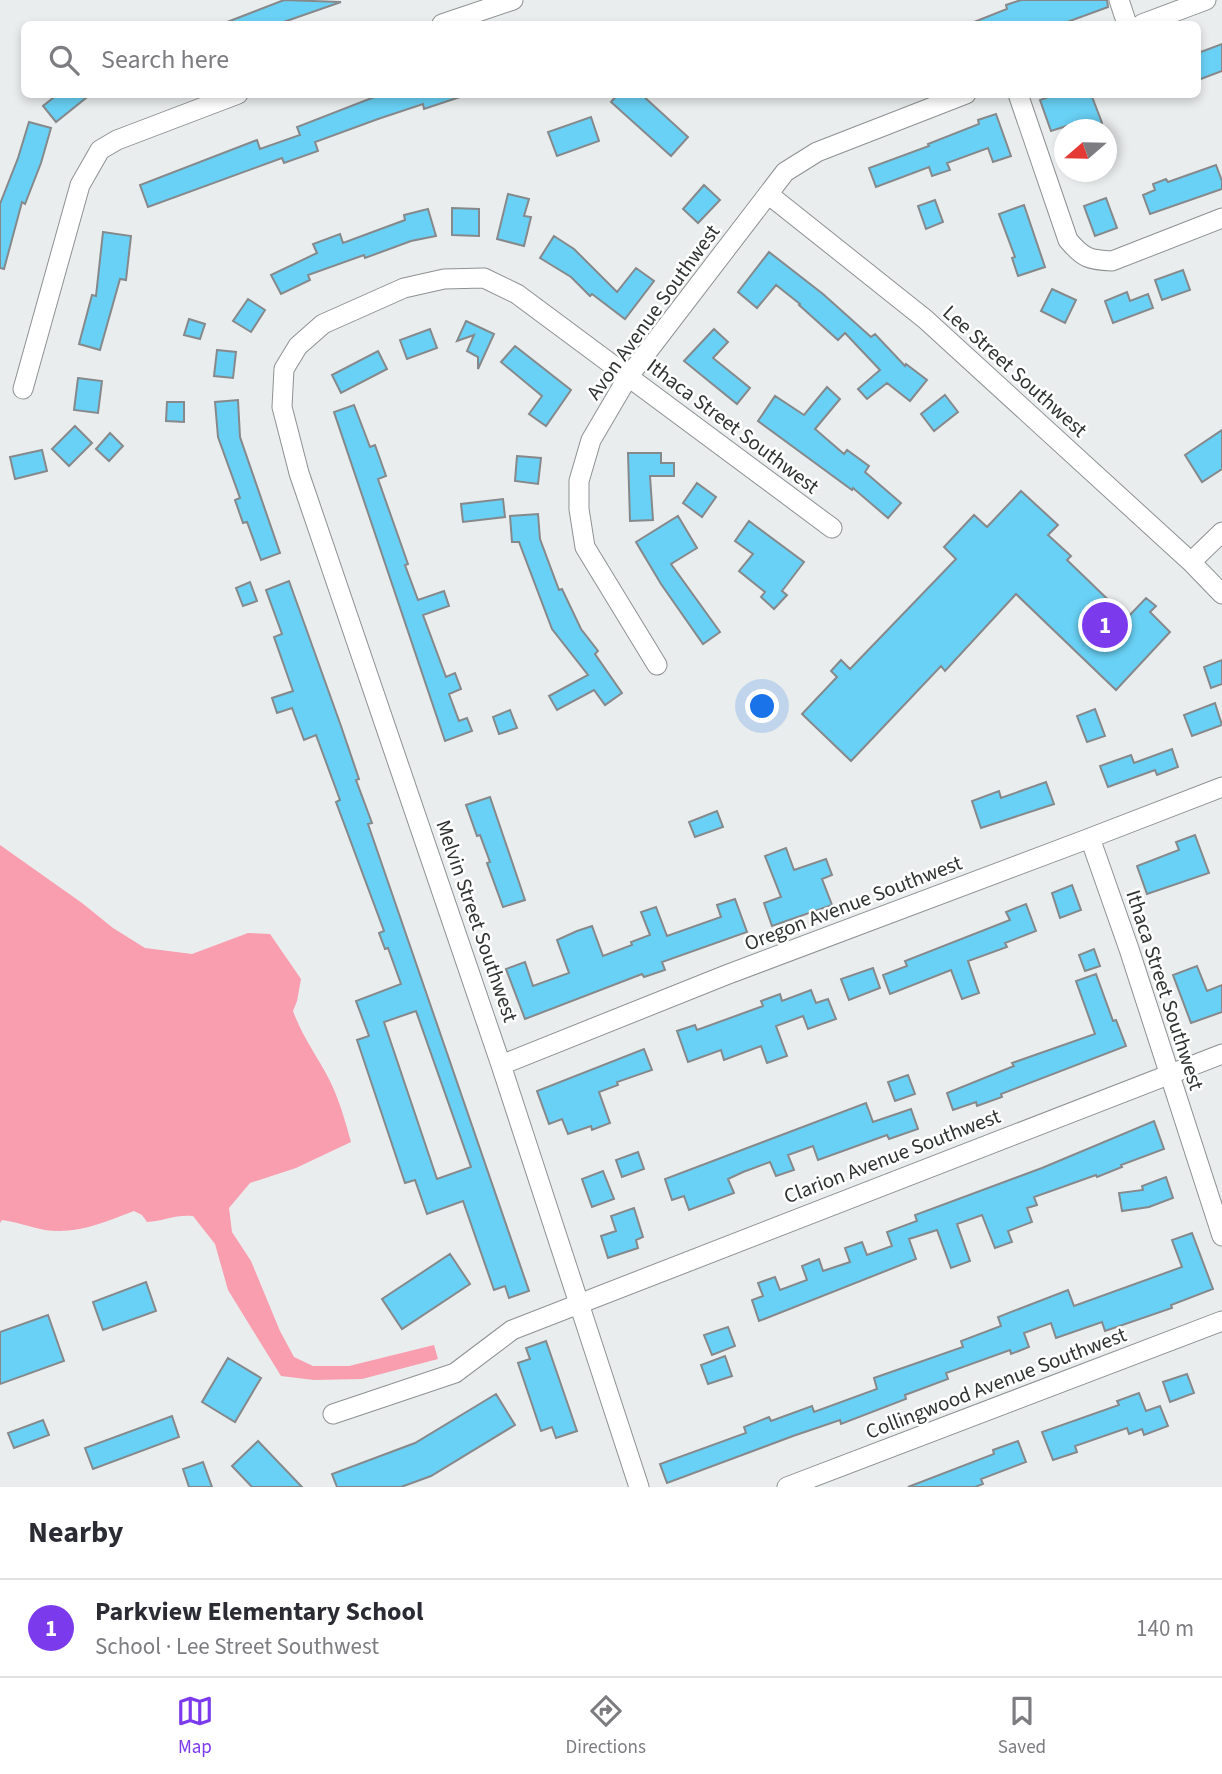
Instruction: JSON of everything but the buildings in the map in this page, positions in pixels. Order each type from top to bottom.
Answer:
[{"type":"street","points":[[451,21],[513,0]]},
{"type":"street","points":[[1119,0],[1126,21]]},
{"type":"street","points":[[1150,21],[1206,0]]},
{"type":"street","points":[[23,389],[80,185],[100,150],[117,140],[227,98]]},
{"type":"street","name":"Avon Avenue Southwest","points":[[657,665],[585,547],[579,509],[579,481],[591,440],[628,377],[785,173],[817,152],[955,98]]},
{"type":"street","points":[[1019,98],[1068,240],[1081,255],[1094,260],[1112,261],[1222,218]]},
{"type":"street","name":"Lee Street Southwest","points":[[768,194],[925,319],[1191,562],[1222,594]]},
{"type":"street","name":"Ithaca Street Southwest","points":[[285,369],[298,346],[323,324],[365,304],[404,288],[444,279],[484,278],[517,294],[832,528]]},
{"type":"street","name":"Melvin Street Southwest","points":[[285,369],[282,407],[299,472],[501,1065],[639,1487]]},
{"type":"street","points":[[1191,562],[1222,532]]},
{"type":"street","name":"Oregon Avenue Southwest","points":[[501,1065],[726,975],[1222,786]]},
{"type":"street","name":"Ithaca Street Southwest","points":[[1090,838],[1222,1236]]},
{"type":"street","name":"Clarion Avenue Southwest","points":[[333,1414],[455,1373],[512,1329],[1222,1054]]},
{"type":"street","name":"Collingwood Avenue Southwest","points":[[787,1487],[1222,1321]]},
{"type":"shaded area","points":[[0,845],[113,928],[145,948],[192,954],[248,933],[270,934],[301,979],[293,1011],[333,1087],[351,1142],[296,1168],[250,1183],[229,1208],[232,1232],[251,1261],[280,1331],[294,1357],[313,1366],[349,1366],[434,1345],[438,1359],[362,1379],[314,1380],[281,1376],[228,1290],[215,1244],[193,1216],[147,1222],[142,1215],[134,1211],[68,1231],[45,1230],[2,1220],[0,1223]]},
{"type":"place","name":"Parkview Elementary School","points":[[1105,625]]}]
